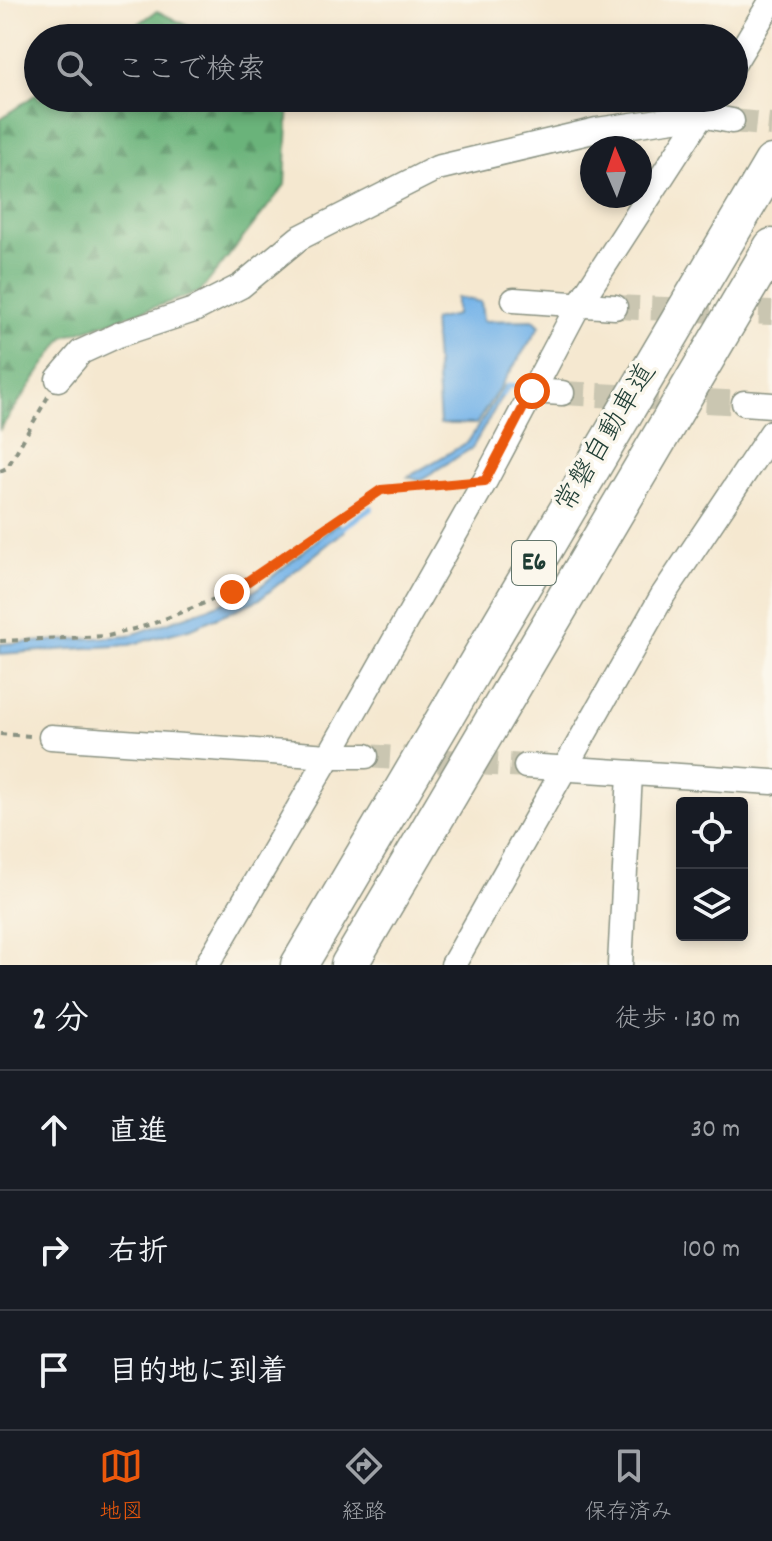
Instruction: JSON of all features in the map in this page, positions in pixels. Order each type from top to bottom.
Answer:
[{"type":"highway","name":"常磐自動車道","points":[[299,965],[772,163]]},
{"type":"highway","name":"常磐自動車道","points":[[349,965],[772,247]]},
{"type":"highway","points":[[369,965],[456,781]]},
{"type":"street","points":[[748,40],[772,0]]},
{"type":"street","points":[[58,379],[81,352],[118,335],[194,310],[241,286],[299,238],[437,168],[684,112]]},
{"type":"street","points":[[207,965],[485,481],[578,306],[705,112]]},
{"type":"street","points":[[717,112],[732,121]]},
{"type":"street","points":[[514,300],[615,307]]},
{"type":"street","points":[[532,391],[562,393]]},
{"type":"street","points":[[744,403],[772,405]]},
{"type":"street","points":[[453,965],[663,595],[772,432]]},
{"type":"street","points":[[51,737],[366,756]]},
{"type":"street","points":[[526,766],[772,782]]},
{"type":"street","points":[[620,965],[630,774]]},
{"type":"path","points":[[0,471],[7,468],[58,379]]},
{"type":"path","points":[[0,641],[108,636],[152,624],[232,592],[381,490],[485,481]]},
{"type":"path","points":[[0,734],[51,737]]},
{"type":"green space","points":[[157,11],[183,24],[138,24]]},
{"type":"green space","points":[[24,103],[24,112],[288,112],[285,185],[200,292],[64,337],[0,429],[0,119]]},
{"type":"water","points":[[456,297],[481,302],[483,321],[534,320],[540,326],[476,424],[440,424],[433,320],[456,315]]},
{"type":"water","points":[[504,386],[506,390],[472,448],[420,480],[408,477],[468,442]]},
{"type":"water","points":[[338,523],[344,531],[260,599],[192,628],[129,645],[0,654],[0,644],[128,636],[256,590]]},
{"type":"waterway","points":[[503,394],[508,386],[514,386]]},
{"type":"waterway","points":[[337,531],[371,508]]},
{"type":"tunnel","points":[[732,121],[772,125]]},
{"type":"tunnel","points":[[615,307],[772,313]]},
{"type":"tunnel","points":[[562,393],[744,403]]},
{"type":"tunnel","points":[[366,756],[526,766]]},
{"type":"route","points":[[232,592],[381,490],[485,481],[532,391]]}]
